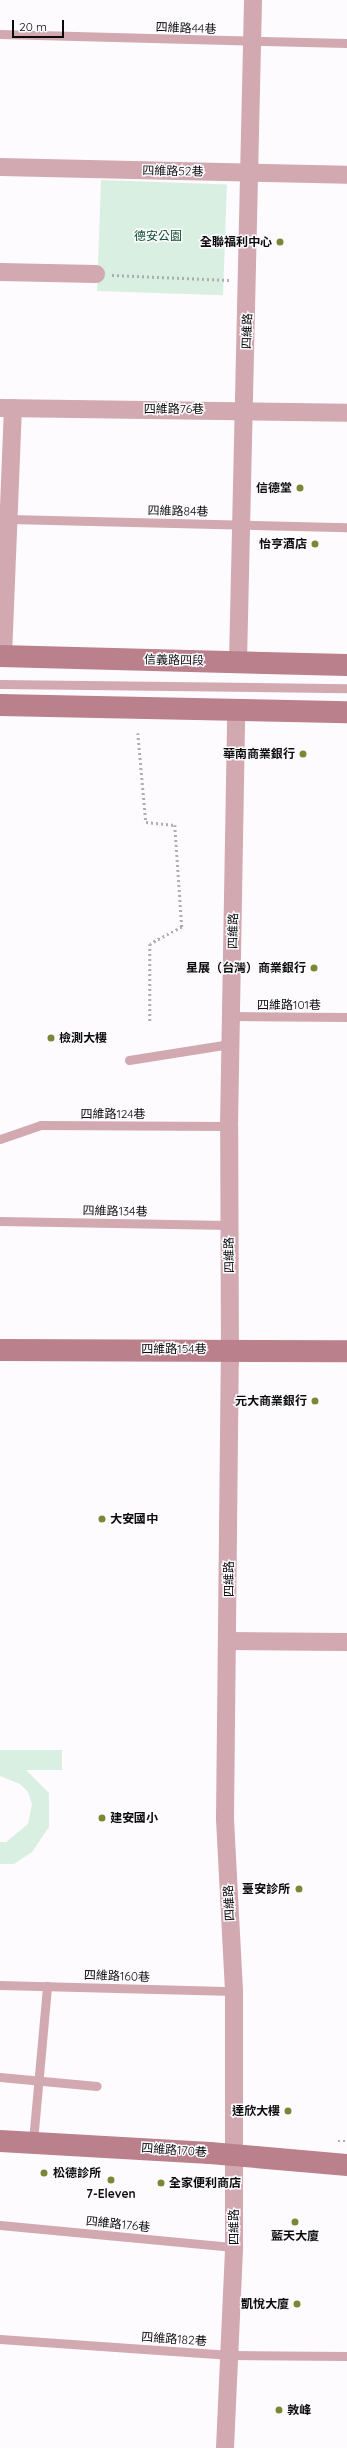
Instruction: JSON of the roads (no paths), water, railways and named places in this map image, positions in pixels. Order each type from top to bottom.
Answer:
[{"type":"street","name":"四維路","points":[[238,662],[249,280],[253,0]]},
{"type":"street","name":"四維路52巷","points":[[0,167],[347,174]]},
{"type":"street","points":[[0,272],[96,274]]},
{"type":"street","points":[[2,656],[8,519],[6,408]]},
{"type":"street","name":"四維路76巷","points":[[6,408],[245,409],[347,413]]},
{"type":"street","name":"信義路四段","points":[[2,656],[347,664]]},
{"type":"street","points":[[0,705],[347,712]]},
{"type":"street","name":"四維路","points":[[225,2448],[234,2247],[234,1991],[225,1818],[230,1349],[229,1126],[236,710]]},
{"type":"street","name":"四維路154巷","points":[[0,1350],[230,1349],[347,1351]]},
{"type":"street","points":[[228,1641],[347,1642]]},
{"type":"street","name":"四維路170巷","points":[[0,2141],[33,2141],[234,2155],[347,2165]]},
{"type":"lane","name":"四維路44巷","points":[[0,34],[252,42],[347,43]]},
{"type":"lane","name":"四維路84巷","points":[[8,519],[347,527]]},
{"type":"lane","name":"信義路四段","points":[[0,684],[347,688]]},
{"type":"lane","name":"四維路101巷","points":[[231,1016],[347,1017]]},
{"type":"lane","points":[[129,1060],[230,1044]]},
{"type":"lane","name":"四維路124巷","points":[[0,1139],[41,1125],[229,1126]]},
{"type":"lane","name":"四維路134巷","points":[[0,1221],[229,1226]]},
{"type":"lane","name":"四維路160巷","points":[[0,1985],[234,1991]]},
{"type":"lane","points":[[33,2141],[47,1986]]},
{"type":"lane","points":[[0,2077],[98,2086]]},
{"type":"lane","name":"四維路176巷","points":[[0,2225],[234,2247]]},
{"type":"lane","name":"四維路182巷","points":[[0,2339],[230,2355],[347,2356]]},
{"type":"place","name":"全聯福利中心","points":[[280,242]]},
{"type":"place","name":"信德堂","points":[[300,488]]},
{"type":"place","name":"怡亨酒店","points":[[315,544]]},
{"type":"place","name":"華南商業銀行","points":[[303,754]]},
{"type":"place","name":"星展（台灣）商業銀行","points":[[314,968]]},
{"type":"place","name":"檢測大樓","points":[[51,1038]]},
{"type":"place","name":"元大商業銀行","points":[[315,1401]]},
{"type":"place","name":"大安國中","points":[[102,1519]]},
{"type":"place","name":"建安國小","points":[[102,1818]]},
{"type":"place","name":"臺安診所","points":[[299,1889]]},
{"type":"place","name":"達欣大樓","points":[[288,2111]]},
{"type":"place","name":"松德診所","points":[[44,2173]]},
{"type":"place","name":"7-Eleven","points":[[111,2180]]},
{"type":"place","name":"全家便利商店","points":[[161,2183]]},
{"type":"place","name":"藍天大廈","points":[[295,2222]]},
{"type":"place","name":"凱悅大廈","points":[[297,2304]]},
{"type":"place","name":"敦峰","points":[[279,2410]]},
{"type":"park label","name":"德安公園","points":[[158,236]]}]
